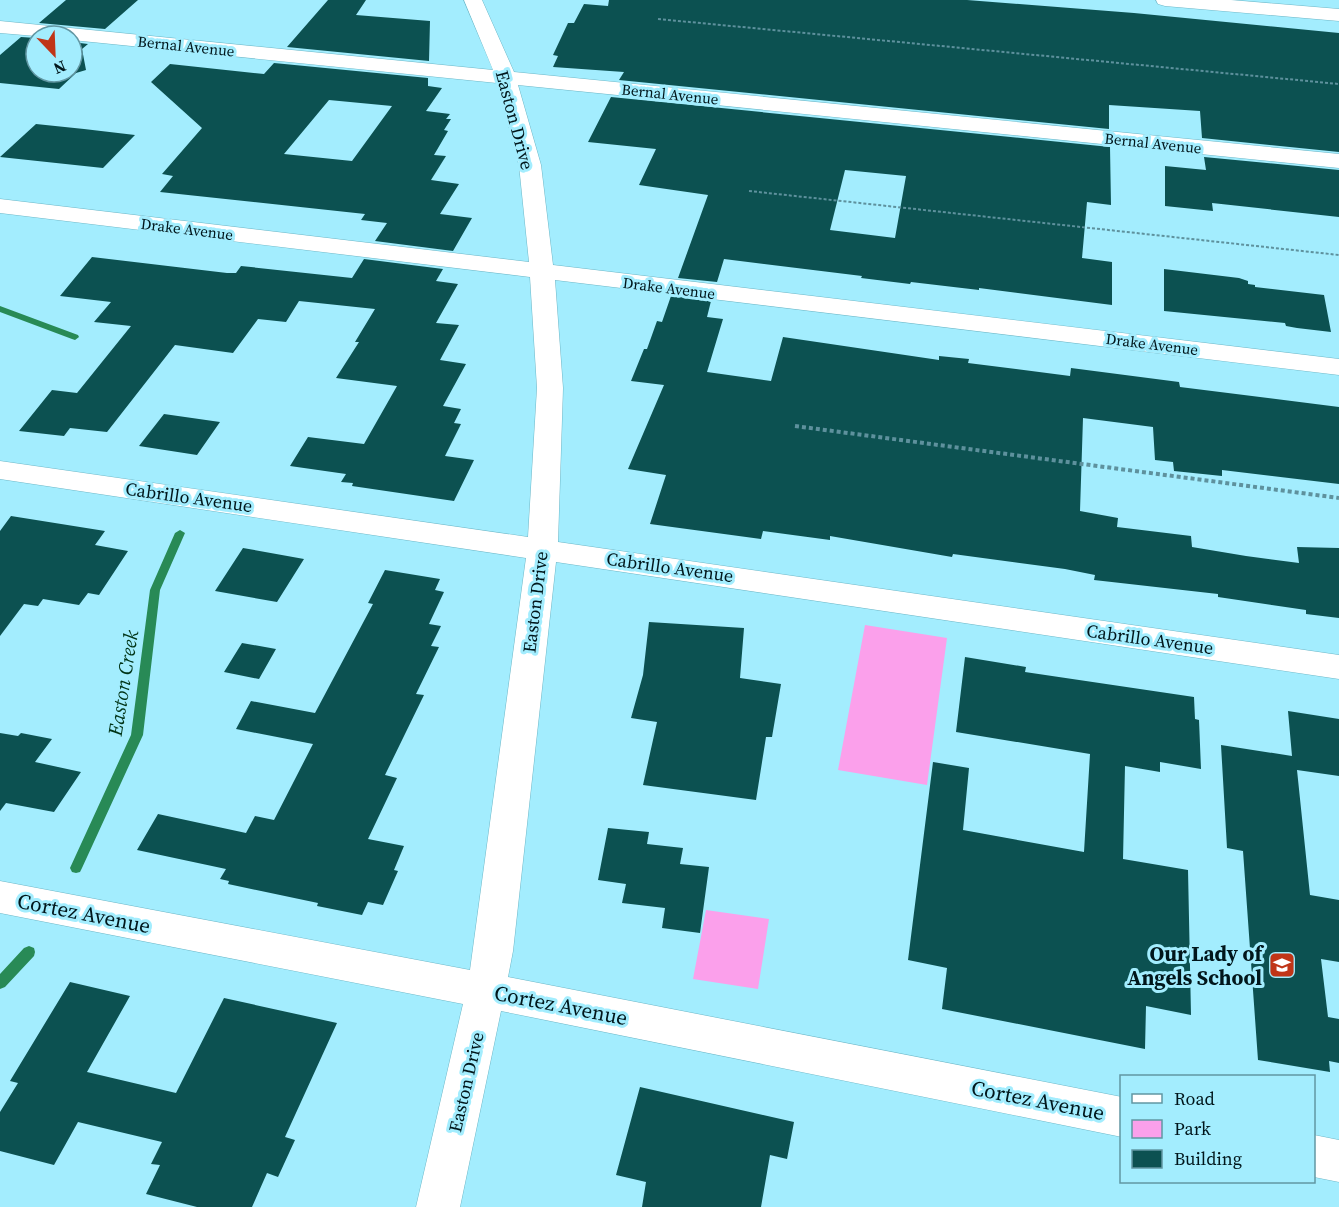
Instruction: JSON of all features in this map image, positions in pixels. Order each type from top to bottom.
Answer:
[{"type":"street","name":"Easton Drive","points":[[438,1207],[496,939],[545,525],[550,388],[542,272],[530,165],[506,78],[473,0]]},
{"type":"street","points":[[1165,0],[1339,15]]},
{"type":"street","name":"Bernal Avenue","points":[[0,27],[1339,161]]},
{"type":"street","name":"Drake Avenue","points":[[0,206],[1339,366]]},
{"type":"street","name":"Cabrillo Avenue","points":[[0,470],[1339,667]]},
{"type":"street","name":"Cortez Avenue","points":[[0,897],[1120,1117]]},
{"type":"street","points":[[1315,1156],[1339,1161]]},
{"type":"path","points":[[658,19],[1339,84]]},
{"type":"path","points":[[749,191],[1339,255]]},
{"type":"path","points":[[795,426],[1339,498]]},
{"type":"green space","points":[[865,625],[947,638],[927,785],[838,770]]},
{"type":"green space","points":[[706,910],[769,919],[758,989],[693,979]]},
{"type":"building","points":[[66,0],[138,0],[105,29],[84,27],[84,24],[39,23]]},
{"type":"building","points":[[328,0],[366,0],[356,15],[430,21],[429,61],[287,47]]},
{"type":"building","points":[[609,0],[967,0],[1134,13],[1339,33],[1339,152],[1202,138],[1200,111],[1109,105],[1109,129],[619,80],[624,72],[553,67],[558,56],[553,55],[568,23],[574,23],[584,4],[608,6]]},
{"type":"building","points":[[21,37],[24,37],[24,84],[64,84],[59,89],[0,83],[0,55]]},
{"type":"building","points":[[274,63],[428,78],[428,86],[442,88],[426,111],[450,114],[446,119],[451,119],[444,130],[448,131],[434,155],[446,156],[431,180],[459,184],[440,214],[472,218],[453,251],[375,241],[387,223],[361,220],[365,214],[160,192],[173,176],[162,174],[202,128],[151,82],[170,64],[264,74]],"holes":[[[329,100],[392,106],[352,161],[284,154]]]},
{"type":"building","points":[[611,97],[1110,147],[1111,205],[1087,202],[1082,258],[1112,262],[1112,305],[979,288],[979,290],[911,282],[910,284],[724,259],[717,282],[678,278],[708,195],[639,185],[656,149],[588,142]],"holes":[[[845,170],[906,176],[895,238],[830,230]]]},
{"type":"building","points":[[36,124],[135,135],[103,168],[0,157]]},
{"type":"building","points":[[1204,157],[1339,170],[1339,217],[1212,203],[1213,211],[1165,206],[1165,166],[1206,170]]},
{"type":"building","points":[[92,257],[227,273],[236,273],[241,266],[352,278],[364,259],[443,269],[436,281],[458,284],[436,323],[459,325],[440,360],[466,364],[443,406],[461,409],[454,423],[461,424],[445,456],[474,460],[454,501],[352,486],[353,483],[341,482],[346,474],[290,466],[308,437],[364,444],[397,386],[336,378],[359,342],[355,342],[375,309],[299,301],[286,322],[258,319],[233,353],[175,345],[107,432],[70,428],[64,436],[19,431],[52,390],[77,393],[131,326],[94,322],[111,302],[60,296]]},
{"type":"building","points":[[1164,269],[1239,278],[1255,287],[1324,295],[1331,332],[1286,326],[1285,323],[1164,311]]},
{"type":"building","points":[[671,296],[711,301],[707,317],[723,319],[707,372],[771,381],[783,337],[939,360],[939,356],[969,359],[968,363],[1070,376],[1071,368],[1179,382],[1180,387],[1339,407],[1339,484],[1222,470],[1222,476],[1174,471],[1173,462],[1155,460],[1153,427],[1083,418],[1080,511],[1118,518],[1117,527],[1191,536],[1192,547],[1246,556],[1299,563],[1297,547],[1339,548],[1339,618],[1306,614],[1306,610],[1218,597],[1218,594],[1094,580],[1095,575],[1065,569],[953,554],[952,557],[830,536],[830,540],[763,531],[761,539],[650,524],[666,475],[628,469],[664,385],[631,381],[644,349],[647,349],[657,321],[662,322]]},
{"type":"building","points":[[164,414],[220,422],[197,455],[139,446]]},
{"type":"building","points":[[11,516],[105,531],[95,545],[128,551],[99,595],[88,593],[79,605],[43,599],[38,606],[24,604],[0,636],[0,531]]},
{"type":"building","points":[[243,548],[304,559],[277,602],[215,591]]},
{"type":"building","points":[[385,570],[440,579],[435,590],[444,592],[429,624],[441,626],[431,646],[439,647],[416,694],[424,695],[385,775],[397,778],[368,839],[404,846],[394,870],[398,871],[383,905],[368,902],[362,915],[317,906],[318,903],[228,884],[229,881],[220,879],[226,869],[137,850],[158,814],[246,833],[255,816],[274,820],[313,744],[236,729],[251,701],[315,713],[373,604],[368,603]]},
{"type":"building","points":[[649,622],[744,628],[740,678],[781,684],[772,737],[766,737],[756,800],[643,785],[657,722],[631,718],[643,675]]},
{"type":"building","points":[[242,643],[276,649],[259,679],[224,672]]},
{"type":"building","points":[[965,657],[1026,667],[1025,672],[1194,697],[1195,719],[1199,720],[1201,769],[1160,762],[1160,772],[1125,766],[1123,859],[1188,870],[1191,1015],[1146,1006],[1145,1049],[942,1009],[947,968],[908,960],[933,762],[969,768],[963,830],[1084,852],[1090,754],[956,732]]},
{"type":"building","points":[[1288,711],[1339,719],[1339,776],[1297,770],[1310,895],[1339,900],[1339,962],[1321,959],[1328,1017],[1339,1019],[1339,1063],[1329,1061],[1330,1072],[1258,1060],[1243,851],[1227,848],[1221,745],[1292,756]]},
{"type":"building","points":[[0,733],[18,736],[21,733],[52,739],[35,762],[81,772],[54,812],[6,803],[0,811]]},
{"type":"building","points":[[608,828],[649,832],[647,844],[683,848],[680,864],[709,867],[700,933],[662,928],[665,908],[622,903],[626,884],[598,880]]},
{"type":"building","points":[[70,982],[130,996],[87,1072],[176,1093],[224,998],[337,1023],[285,1137],[295,1140],[278,1177],[267,1173],[252,1207],[197,1207],[146,1194],[160,1165],[151,1164],[162,1142],[78,1122],[54,1165],[0,1151],[0,1112],[18,1083],[10,1081]]},
{"type":"building","points":[[640,1087],[794,1122],[787,1159],[770,1155],[761,1207],[642,1207],[646,1182],[616,1175]]},
{"type":"waterway","name":"Easton Creek","points":[[0,309],[75,337]]},
{"type":"waterway","name":"Easton Creek","points":[[76,868],[137,735],[155,590],[180,533]]},
{"type":"waterway","name":"Easton Creek","points":[[0,983],[29,952]]},
{"type":"place","name":"Our Lady of Angels School","points":[[1282,965]]}]
